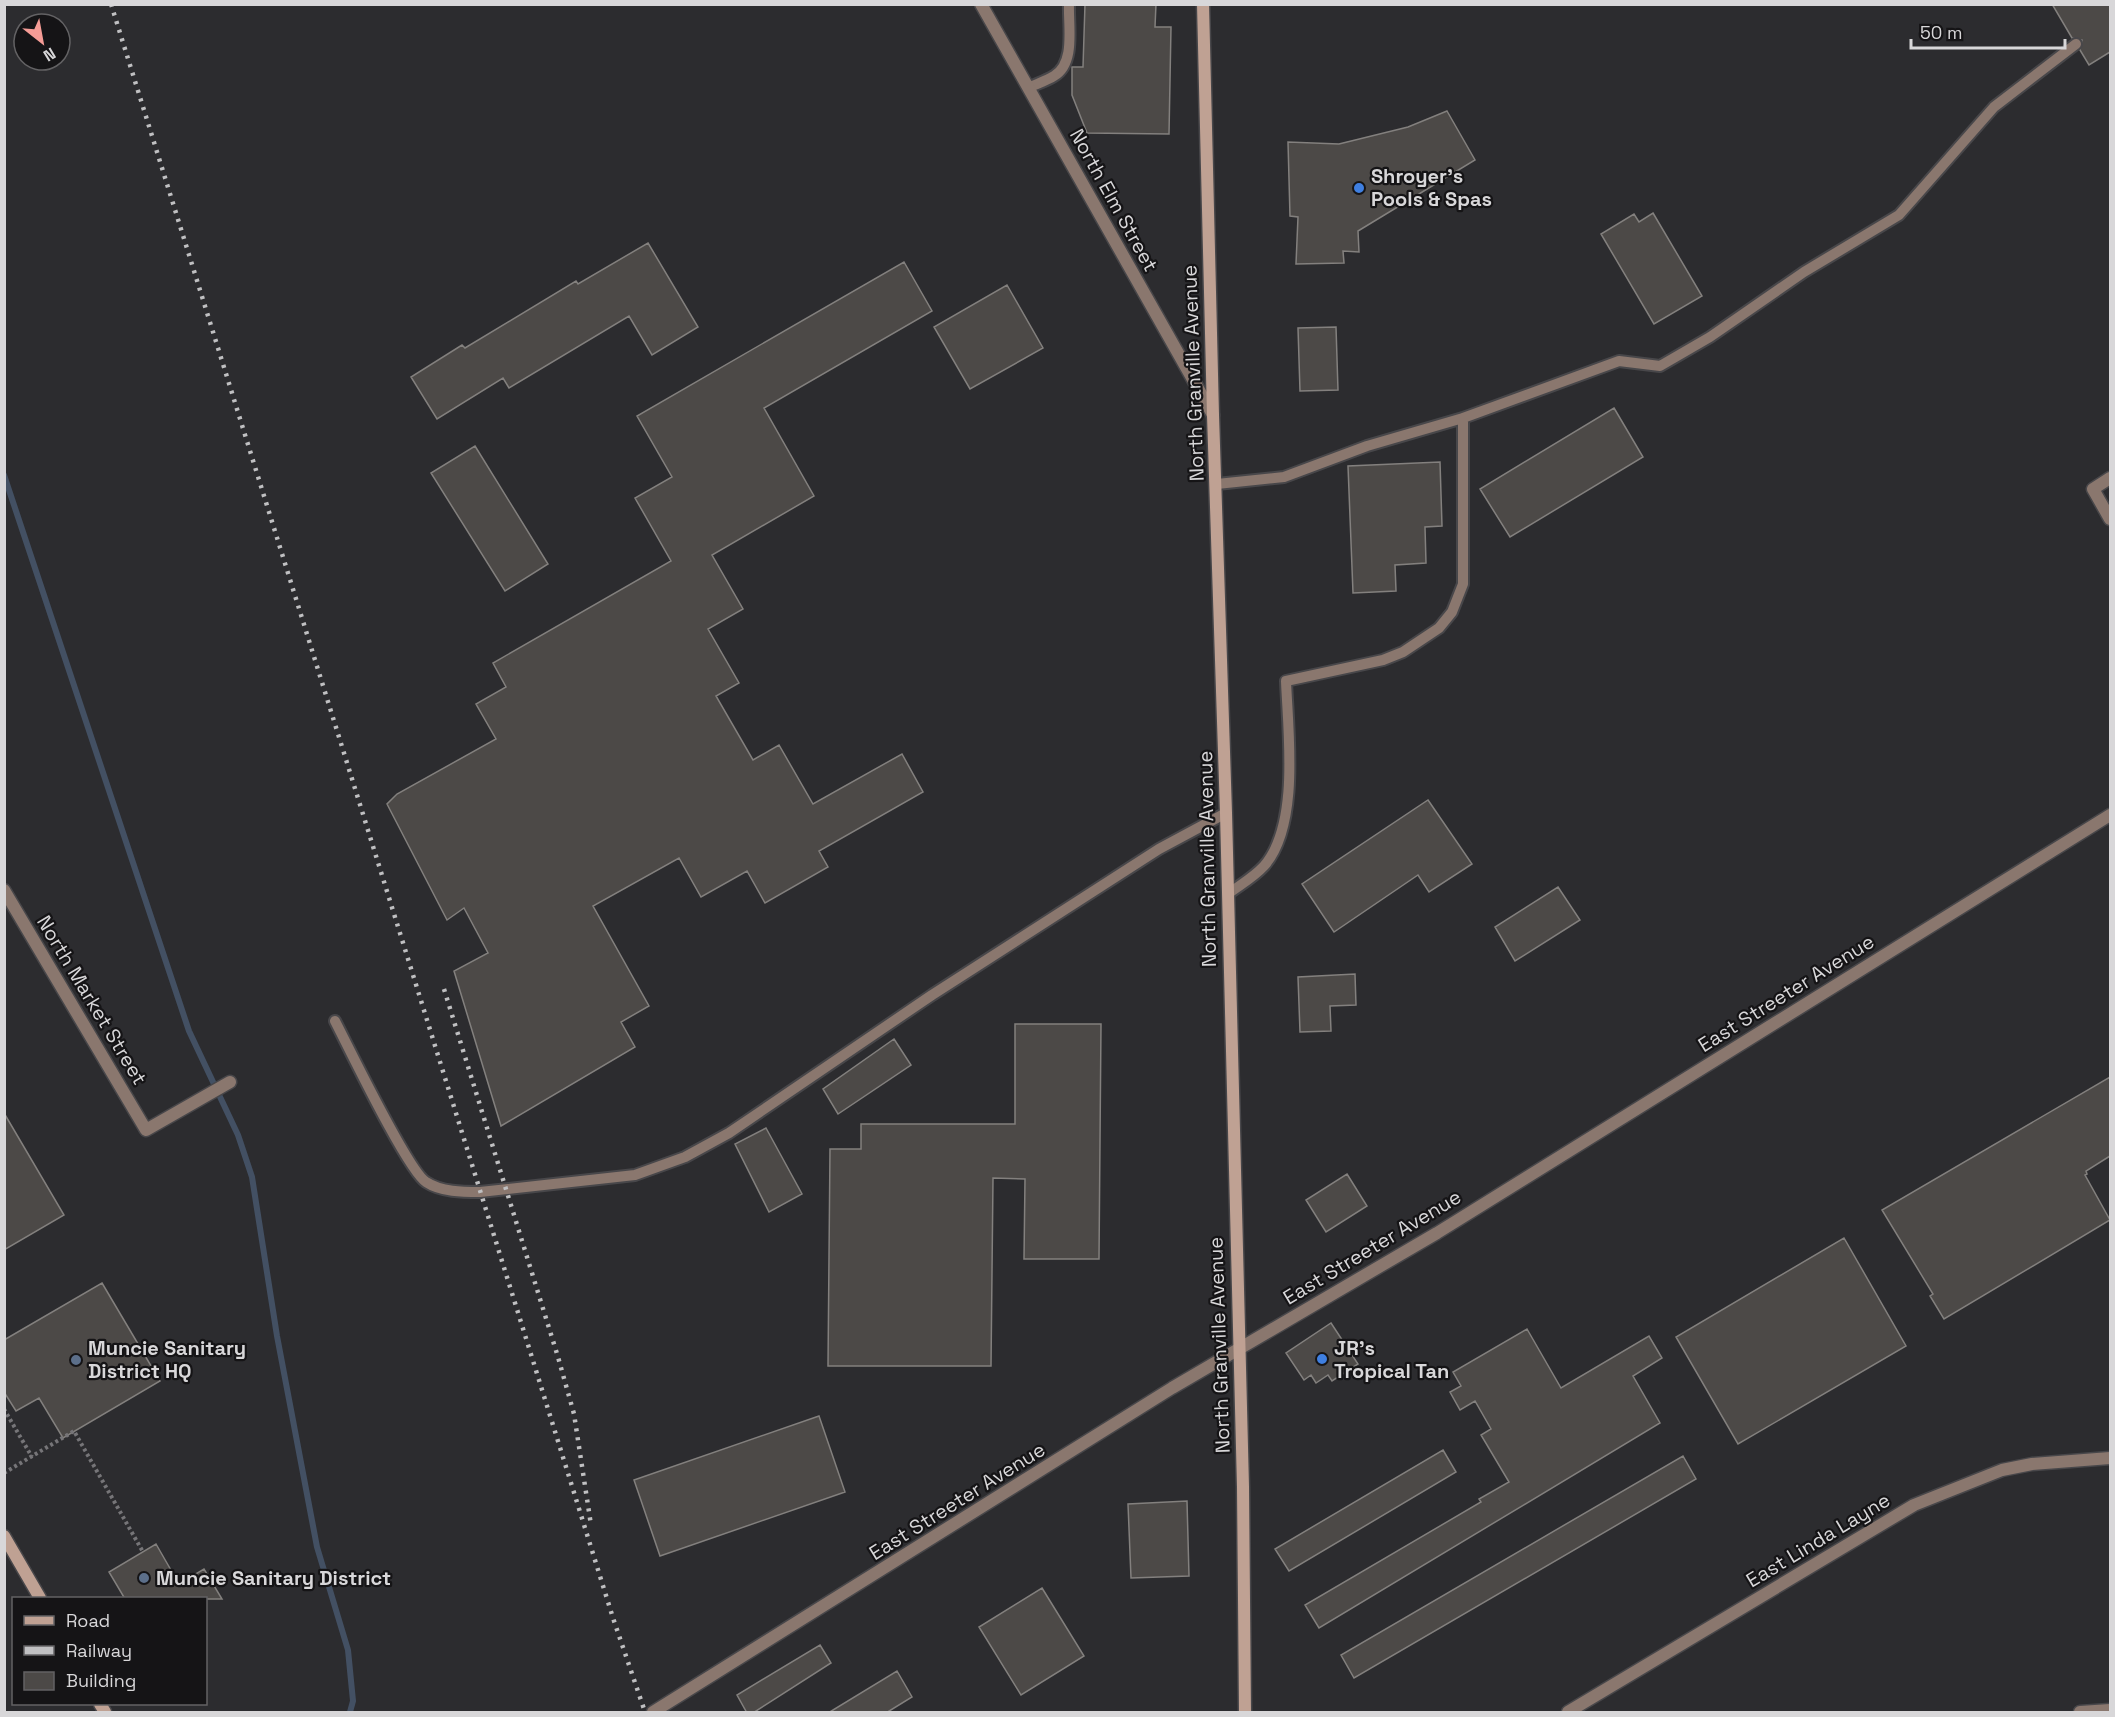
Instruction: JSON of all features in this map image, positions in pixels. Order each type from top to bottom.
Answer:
[{"type":"main road","name":"North Granville Avenue","points":[[1203,4],[1243,1487],[1245,1713]]},
{"type":"main road","points":[[4,1536],[39,1597]]},
{"type":"street","name":"North Elm Street","points":[[981,4],[1213,415]]},
{"type":"street","points":[[2110,478],[2093,489],[2110,519]]},
{"type":"street","name":"East Streeter Avenue","points":[[653,1713],[1238,1348],[1437,1233],[2110,815]]},
{"type":"street","name":"North Market Street","points":[[4,890],[146,1130],[230,1082]]},
{"type":"street","name":"East Linda Layne","points":[[1568,1713],[1914,1505],[1958,1485],[2002,1470],[2032,1464],[2110,1458]]},
{"type":"street","points":[[2080,1713],[2110,1710]]},
{"type":"lane","points":[[1028,88],[1055,76],[1064,66],[1068,56],[1069,4]]},
{"type":"lane","points":[[1217,484],[1284,477],[1367,446],[1463,418],[1619,361],[1660,366],[1710,337],[1804,272],[1899,215],[1994,107],[2076,44]]},
{"type":"lane","points":[[1228,894],[1265,865],[1285,821],[1288,781],[1286,681],[1383,660],[1403,652],[1439,628],[1452,612],[1463,584],[1463,418]]},
{"type":"lane","points":[[335,1021],[408,1160],[425,1182],[455,1191],[480,1192],[635,1175],[685,1156],[729,1133],[951,982],[1159,849],[1226,813]]},
{"type":"path","points":[[4,1409],[32,1457]]},
{"type":"path","points":[[4,1473],[74,1431],[143,1552]]},
{"type":"building","points":[[1085,4],[1156,4],[1155,27],[1171,27],[1169,134],[1087,133],[1072,95],[1072,67],[1083,67]]},
{"type":"building","points":[[2052,4],[2110,4],[2110,52],[2089,65],[2080,50],[2082,40],[2072,38]]},
{"type":"building","name":"Shroyer's Pools & Spas","points":[[1447,111],[1475,160],[1358,231],[1359,252],[1343,251],[1344,263],[1296,264],[1298,217],[1290,216],[1288,142],[1339,144],[1408,127]]},
{"type":"building","points":[[1653,213],[1702,296],[1654,324],[1601,234],[1634,214],[1639,222]]},
{"type":"building","points":[[648,243],[698,327],[652,355],[629,316],[509,388],[503,378],[437,419],[411,377],[462,345],[465,348],[576,281],[578,284]]},
{"type":"building","points":[[904,262],[932,311],[764,408],[814,496],[712,555],[743,609],[708,629],[739,683],[716,696],[753,760],[779,745],[813,804],[902,754],[923,792],[819,851],[828,867],[765,903],[747,871],[701,897],[679,858],[593,906],[649,1006],[621,1022],[635,1047],[501,1126],[454,971],[488,953],[464,908],[447,920],[387,804],[397,794],[496,739],[476,704],[506,687],[493,663],[671,561],[635,498],[672,477],[637,416]]},
{"type":"building","points":[[1007,285],[1043,348],[970,389],[934,327]]},
{"type":"building","points":[[1336,327],[1338,390],[1300,391],[1298,328]]},
{"type":"building","points":[[1614,408],[1643,457],[1510,537],[1480,489]]},
{"type":"building","points":[[475,446],[548,564],[505,591],[431,473]]},
{"type":"building","points":[[1440,462],[1442,526],[1425,527],[1426,563],[1395,565],[1396,591],[1353,593],[1348,466]]},
{"type":"building","points":[[1428,800],[1472,864],[1429,892],[1418,875],[1334,932],[1302,884]]},
{"type":"building","points":[[1558,887],[1580,920],[1515,961],[1495,927]]},
{"type":"building","points":[[1355,974],[1356,1005],[1330,1006],[1331,1031],[1300,1032],[1298,977]]},
{"type":"building","points":[[1015,1024],[1101,1024],[1099,1259],[1024,1259],[1025,1179],[993,1178],[991,1366],[828,1366],[830,1149],[861,1149],[861,1124],[1015,1124]]},
{"type":"building","points":[[894,1039],[911,1065],[838,1114],[823,1089]]},
{"type":"building","points":[[2110,1077],[2110,1156],[2086,1171],[2085,1175],[2110,1220],[1944,1319],[1930,1296],[1933,1294],[1882,1210]]},
{"type":"building","points":[[4,1113],[64,1215],[4,1250]]},
{"type":"building","points":[[766,1128],[802,1194],[769,1212],[735,1144]]},
{"type":"building","points":[[1347,1174],[1367,1206],[1326,1232],[1306,1200]]},
{"type":"building","points":[[1844,1238],[1906,1346],[1738,1444],[1676,1337]]},
{"type":"building","name":"Muncie Sanitary District HQ","points":[[102,1283],[160,1381],[63,1438],[39,1398],[16,1411],[4,1392],[4,1340]]},
{"type":"building","name":"JR's Tropical Tan","points":[[1331,1323],[1358,1364],[1332,1381],[1328,1375],[1316,1383],[1311,1375],[1304,1380],[1286,1353]]},
{"type":"building","points":[[1527,1329],[1561,1388],[1649,1336],[1662,1358],[1633,1376],[1660,1423],[1319,1628],[1305,1605],[1481,1502],[1479,1499],[1509,1482],[1481,1435],[1491,1429],[1475,1401],[1460,1410],[1450,1392],[1461,1386],[1453,1372]]},
{"type":"building","points":[[819,1416],[845,1492],[660,1556],[634,1480]]},
{"type":"building","points":[[1443,1450],[1456,1472],[1289,1571],[1275,1549]]},
{"type":"building","points":[[1683,1456],[1696,1479],[1354,1678],[1341,1655]]},
{"type":"building","points":[[1187,1501],[1189,1576],[1131,1578],[1128,1504]]},
{"type":"building","name":"Muncie Sanitary District","points":[[156,1544],[179,1584],[204,1569],[222,1599],[124,1597],[109,1572]]},
{"type":"building","points":[[1042,1588],[1084,1656],[1021,1695],[979,1627]]},
{"type":"building","points":[[820,1645],[831,1663],[753,1713],[747,1713],[737,1695]]},
{"type":"building","points":[[897,1671],[912,1697],[886,1713],[828,1713]]},
{"type":"waterway","points":[[4,475],[189,1031],[238,1135],[252,1177],[277,1336],[317,1547],[348,1650],[353,1701],[350,1712]]},
{"type":"railway","points":[[111,4],[613,1618],[645,1712]]},
{"type":"railway","points":[[444,989],[574,1414],[591,1525]]},
{"type":"place","name":"Shroyer's Pools & Spas","points":[[1359,188]]},
{"type":"place","name":"JR's Tropical Tan","points":[[1322,1359]]},
{"type":"place","name":"Muncie Sanitary District HQ","points":[[76,1360]]},
{"type":"place","name":"Muncie Sanitary District","points":[[144,1578]]}]
